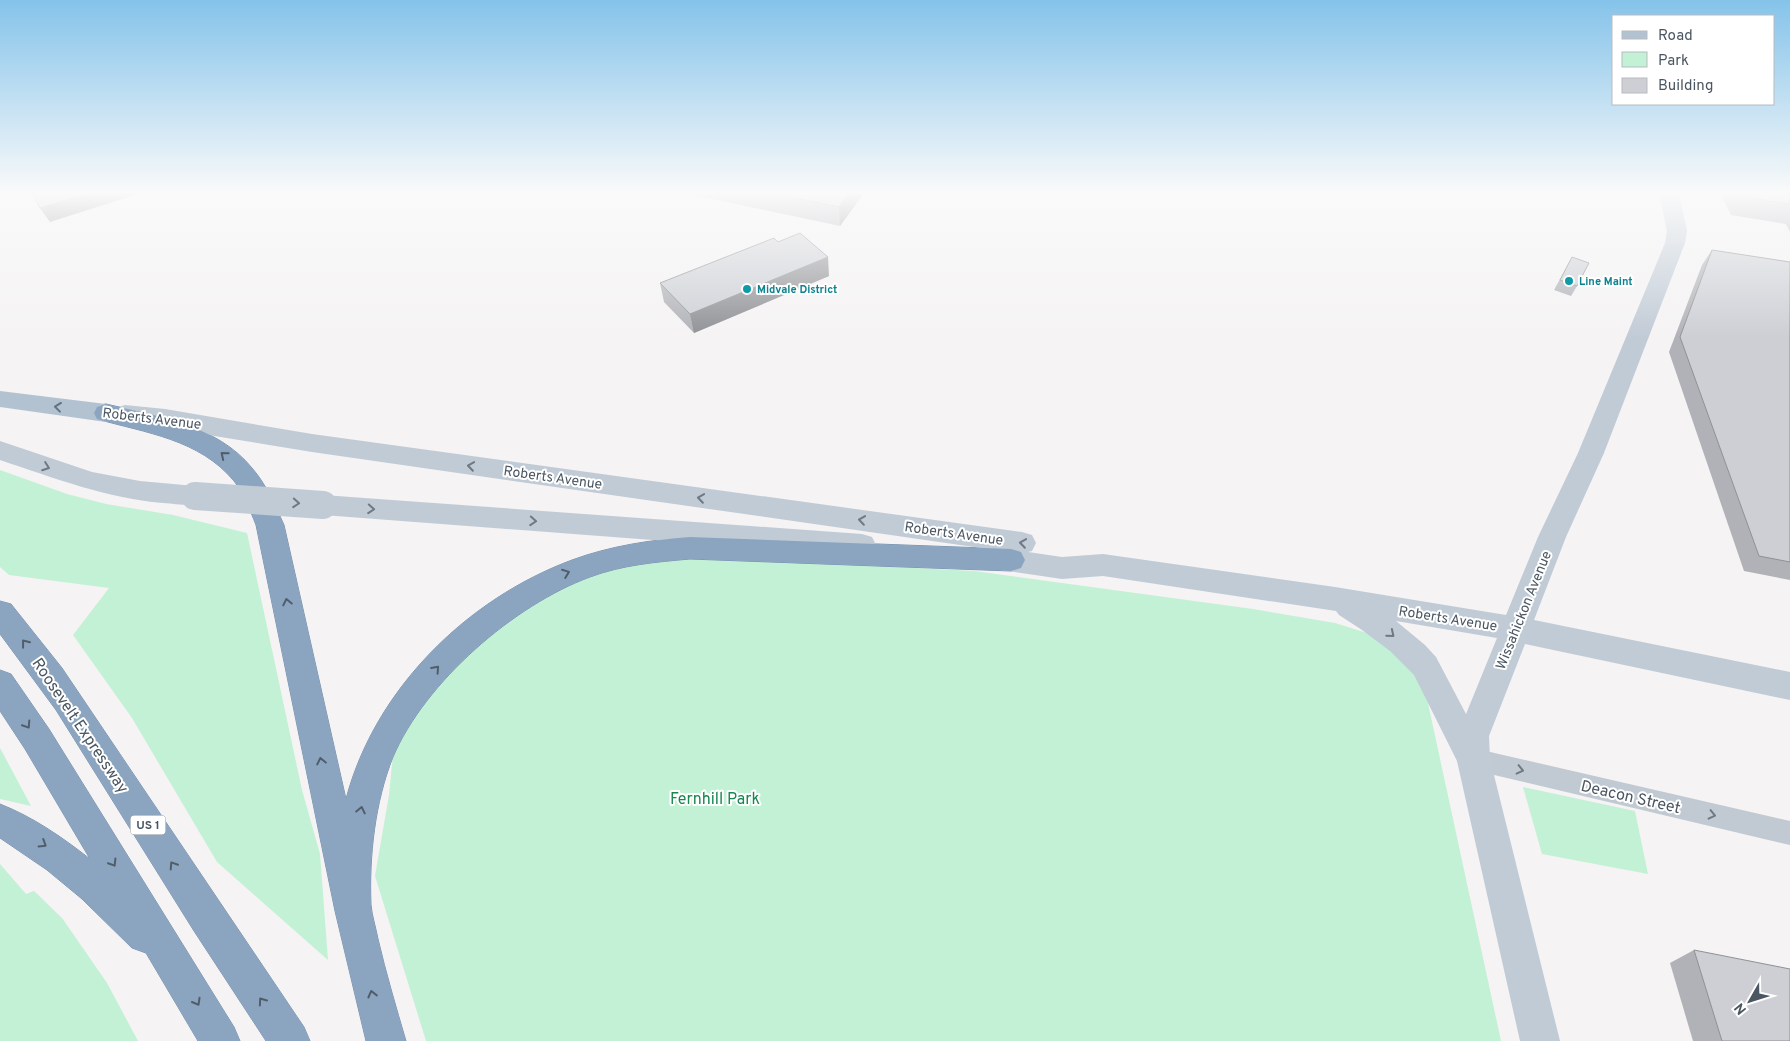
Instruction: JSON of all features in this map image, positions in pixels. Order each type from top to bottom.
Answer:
[{"type":"highway","points":[[106,413],[176,430],[216,449],[233,462],[245,476],[264,508],[270,525],[353,911],[375,1004],[386,1041]]},
{"type":"highway","points":[[353,911],[353,863],[356,832],[372,770],[393,724],[422,684],[463,640],[489,618],[534,588],[558,576],[593,564],[636,552],[664,549],[690,548],[1011,560]]},
{"type":"highway","name":"Roosevelt Expressway","points":[[0,613],[44,667],[77,715],[247,980],[290,1041]]},
{"type":"highway","points":[[0,684],[37,739],[220,1041]]},
{"type":"highway","points":[[0,820],[50,849],[96,887],[176,966]]},
{"type":"main road","name":"Wissahickon Avenue","points":[[1540,1041],[1472,759],[1472,747],[1476,728],[1515,629],[1552,537],[1591,453],[1675,242]]},
{"type":"main road","name":"Roberts Avenue","points":[[0,399],[106,413],[165,418],[312,444],[1064,549],[1103,565]]},
{"type":"main road","name":"Roberts Avenue","points":[[0,450],[90,481],[140,491],[912,548],[1062,568],[1103,565],[1335,599],[1515,629],[1790,686]]},
{"type":"main road","points":[[1335,599],[1386,629],[1422,663],[1436,680],[1436,689],[1472,759]]},
{"type":"street","name":"Deacon Street","points":[[1472,759],[1790,833]]},
{"type":"green space","points":[[0,470],[67,494],[106,504],[173,515],[247,533],[302,790],[320,854],[328,960],[217,862],[132,718],[73,635],[109,588],[9,575],[0,567]]},
{"type":"green space","name":"Fernhill Park","points":[[669,555],[974,571],[1253,609],[1335,623],[1367,633],[1384,643],[1412,669],[1426,694],[1501,1041],[426,1041],[375,876],[389,795],[394,744],[471,641],[569,579]]},
{"type":"green space","points":[[0,748],[31,806],[0,799]]},
{"type":"green space","points":[[1523,787],[1635,811],[1648,874],[1542,854]]},
{"type":"green space","points":[[0,864],[26,894],[34,891],[62,918],[107,983],[138,1041],[0,1041]]},
{"type":"building","points":[[765,242],[810,242],[828,257],[690,314],[660,283]]},
{"type":"building","points":[[1712,250],[1790,262],[1790,562],[1759,556],[1680,337]]},
{"type":"building","points":[[1572,257],[1589,263],[1577,286],[1560,280]]},
{"type":"building","points":[[1694,950],[1790,969],[1790,1041],[1722,1041]]},
{"type":"place","name":"Line Maint","points":[[1569,281]]},
{"type":"place","name":"Midvale District","points":[[747,289]]}]
